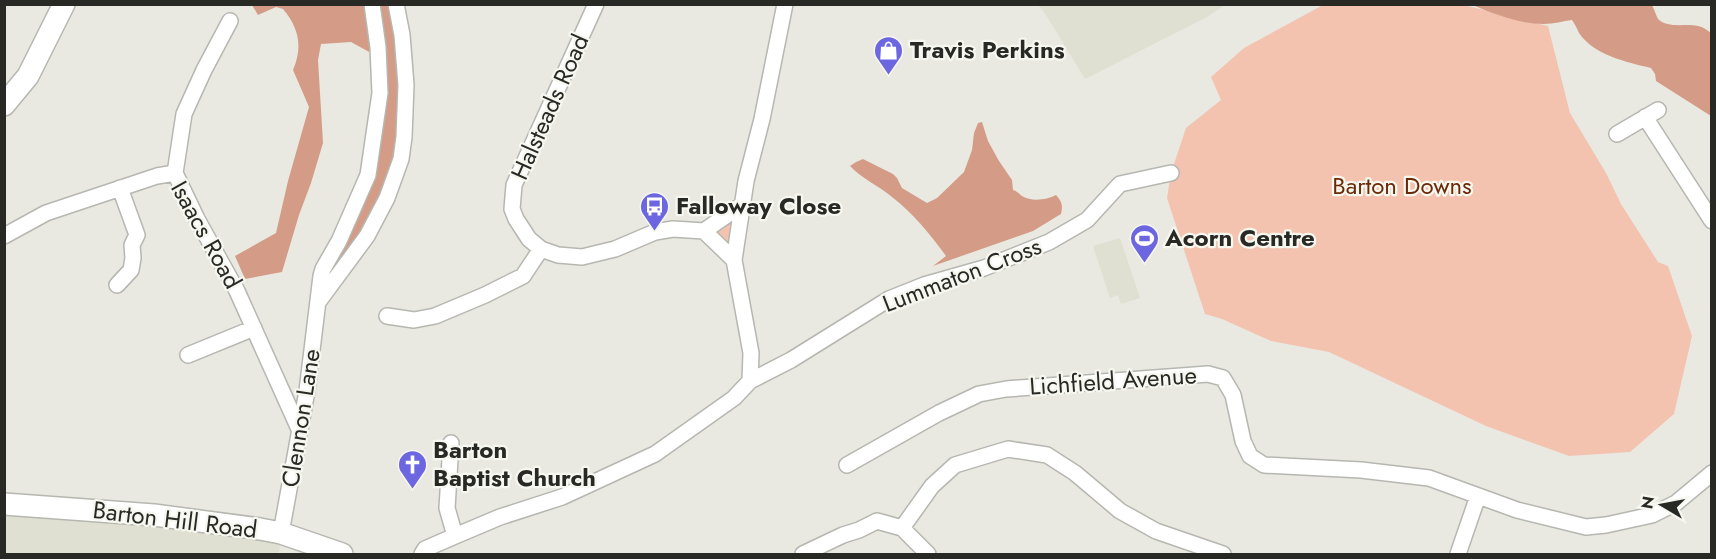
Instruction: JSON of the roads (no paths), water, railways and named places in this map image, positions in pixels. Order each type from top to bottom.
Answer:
[{"type":"street","points":[[4,105],[28,76],[64,4]]},
{"type":"street","name":"Clennon Lane","points":[[281,533],[307,391],[323,269],[339,241],[368,176],[380,93],[378,47],[372,4]]},
{"type":"street","name":"Clennon Lane","points":[[319,301],[367,236],[387,198],[401,159],[406,85],[402,35],[396,4]]},
{"type":"street","name":"Halsteads Road","points":[[541,249],[529,239],[516,219],[512,209],[514,185],[596,4]]},
{"type":"street","points":[[750,381],[751,353],[734,260],[746,181],[762,119],[785,4]]},
{"type":"street","points":[[175,173],[184,114],[230,21]]},
{"type":"street","points":[[1617,134],[1651,113],[1712,221]]},
{"type":"street","name":"Isaacs Road","points":[[4,236],[46,213],[157,176],[175,173],[197,219],[237,291],[299,429]]},
{"type":"street","name":"Lummaton Cross","points":[[422,555],[425,549],[500,517],[562,497],[655,454],[734,398],[750,381],[790,360],[889,299],[924,285],[984,268],[1049,242],[1087,220],[1120,184],[1171,173]]},
{"type":"street","points":[[117,285],[131,270],[132,245],[137,235],[120,188]]},
{"type":"street","points":[[387,316],[414,321],[435,316],[485,295],[523,276],[541,249],[558,255],[582,257],[631,243],[655,232],[673,229],[704,231],[743,204]]},
{"type":"street","points":[[704,231],[734,260]]},
{"type":"street","points":[[188,355],[254,328]]},
{"type":"street","name":"Lichfield Avenue","points":[[847,465],[939,413],[979,394],[1006,389],[1208,374],[1223,378],[1233,395],[1243,441],[1250,456],[1264,465],[1294,465],[1429,478],[1517,510],[1586,527],[1652,515],[1676,503],[1712,473]]},
{"type":"street","points":[[451,444],[447,508],[455,536]]},
{"type":"street","points":[[902,528],[932,486],[955,465],[1008,449],[1047,455],[1075,472],[1120,512],[1156,531],[1222,555]]},
{"type":"street","points":[[1458,555],[1478,496]]},
{"type":"street","name":"Barton Hill Road","points":[[4,504],[154,515],[281,533],[342,555]]},
{"type":"street","points":[[803,555],[877,521],[902,528],[928,555]]},
{"type":"place","name":"Travis Perkins","points":[[889,76]]},
{"type":"place","name":"Falloway Close","points":[[655,232]]},
{"type":"place","name":"Acorn Centre","points":[[1144,264]]},
{"type":"place","name":"Barton Baptist Church","points":[[412,490]]},
{"type":"park label","name":"Barton Downs","points":[[1402,186]]}]
